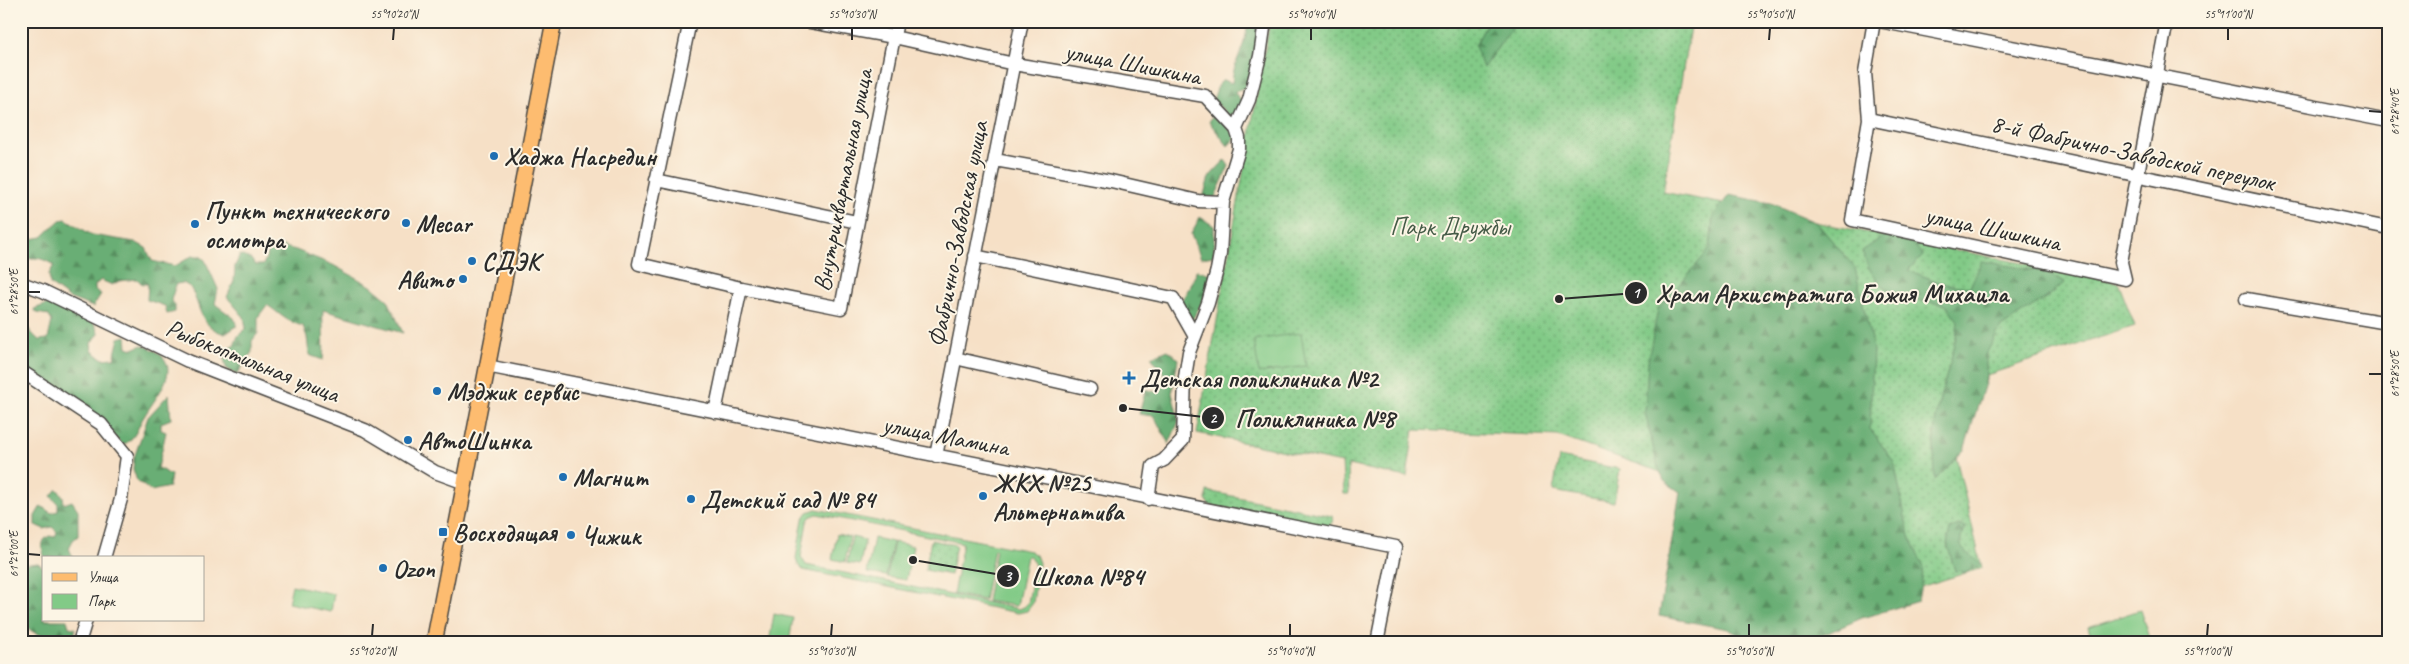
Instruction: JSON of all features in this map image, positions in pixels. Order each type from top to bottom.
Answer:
[{"type":"main road","points":[[434,643],[554,21]]},
{"type":"street","name":"Внутриквартальная улица","points":[[690,21],[639,264],[741,288],[841,308],[897,21]]},
{"type":"street","name":"улица Шишкина","points":[[805,21],[894,37],[1014,64],[1205,96],[1236,128]]},
{"type":"street","name":"Фабрично-Заводская улица","points":[[936,456],[1022,21]]},
{"type":"street","points":[[1148,499],[1154,466],[1164,460],[1183,440],[1185,377],[1194,335],[1208,303],[1217,270],[1220,254],[1223,202],[1239,149],[1239,138],[1236,128],[1249,100],[1260,56],[1265,21]]},
{"type":"street","points":[[1869,119],[1865,73],[1874,21]]},
{"type":"street","points":[[1880,21],[2388,121]]},
{"type":"street","points":[[2137,176],[2167,21]]},
{"type":"street","points":[[2384,21],[2388,22]]},
{"type":"street","name":"улица Шишкина","points":[[1869,119],[1852,220],[2126,279],[2121,262],[2137,176]]},
{"type":"street","name":"8-й Фабрично-Заводской переулок","points":[[1869,119],[2388,228]]},
{"type":"street","points":[[995,160],[1111,181],[1198,201],[1223,202]]},
{"type":"street","points":[[656,180],[857,222]]},
{"type":"street","points":[[975,256],[1173,298],[1194,335]]},
{"type":"street","name":"Рыбокоптильная улица","points":[[21,283],[43,291],[188,361],[365,430],[435,472],[465,483]]},
{"type":"street","points":[[715,412],[741,288]]},
{"type":"street","points":[[2246,299],[2386,322],[2388,308]]},
{"type":"street","points":[[955,358],[1090,389]]},
{"type":"street","name":"улица Мамина","points":[[487,366],[1396,547],[1377,643]]},
{"type":"street","points":[[21,371],[101,424],[127,456],[121,499],[105,556]]},
{"type":"street","points":[[79,643],[85,622]]},
{"type":"green space","points":[[1247,21],[1262,21],[1251,77],[1244,89],[1234,92],[1244,103],[1238,112],[1229,116],[1213,100],[1218,85],[1223,80],[1232,83],[1246,37]]},
{"type":"green space","name":"Парк Дружбы","points":[[1270,21],[1691,21],[1663,192],[2118,282],[2135,326],[1981,377],[1953,444],[1982,568],[1783,629],[1689,482],[1558,436],[1414,430],[1407,477],[1348,465],[1349,494],[1344,494],[1342,463],[1197,433]]},
{"type":"green space","points":[[1488,21],[1517,21],[1483,68],[1475,46]]},
{"type":"green space","points":[[1215,112],[1236,137],[1228,146],[1209,122]]},
{"type":"green space","points":[[1225,160],[1229,166],[1215,197],[1203,198],[1209,177]]},
{"type":"green space","points":[[1729,195],[1771,203],[1817,223],[1855,268],[1873,348],[1870,429],[1894,462],[1909,536],[1924,567],[1918,601],[1862,618],[1805,643],[1753,643],[1728,629],[1659,616],[1680,492],[1664,481],[1657,464],[1645,412],[1648,361],[1658,309],[1710,249],[1713,216]]},
{"type":"green space","points":[[1200,217],[1214,226],[1214,256],[1201,258],[1191,234]]},
{"type":"green space","points":[[66,219],[92,235],[135,242],[146,248],[152,261],[175,266],[192,256],[200,256],[205,260],[218,289],[215,304],[234,318],[237,326],[225,334],[216,331],[205,321],[190,287],[183,283],[176,284],[171,300],[175,305],[175,312],[167,314],[165,306],[147,300],[148,284],[142,284],[137,279],[119,281],[112,285],[101,280],[95,285],[95,290],[101,294],[93,307],[69,298],[50,284],[49,274],[54,265],[47,261],[36,258],[26,260],[21,272],[21,241],[42,237],[60,220]]},
{"type":"green space","points":[[1888,233],[1907,236],[1923,256],[1908,270],[1944,284],[1970,287],[1982,261],[2044,272],[2065,282],[2050,295],[2001,327],[1986,354],[1986,380],[1964,450],[1935,480],[1934,439],[1936,419],[1958,321],[1946,305],[1904,297],[1884,286],[1875,278],[1862,251]]},
{"type":"green space","points":[[281,246],[333,265],[371,286],[388,300],[403,333],[323,310],[323,360],[309,355],[307,337],[303,326],[287,320],[267,305],[258,317],[258,333],[252,341],[252,352],[237,375],[226,368],[223,354],[230,347],[234,346],[238,336],[246,328],[244,317],[227,297],[234,281],[235,266],[240,255],[251,259],[255,265],[263,265],[268,253]]},
{"type":"green space","points":[[1197,270],[1211,274],[1205,297],[1192,320],[1181,301],[1191,285]]},
{"type":"green space","points":[[21,292],[24,294],[25,320],[29,330],[39,340],[48,339],[52,321],[48,315],[37,313],[34,309],[53,302],[75,310],[94,323],[99,334],[91,343],[92,351],[103,359],[114,358],[119,338],[126,336],[127,347],[133,349],[142,345],[156,351],[164,359],[168,367],[164,385],[142,419],[134,436],[128,442],[123,445],[79,399],[41,378],[21,364]]},
{"type":"green space","points":[[1301,333],[1306,366],[1259,373],[1254,340]]},
{"type":"green space","points":[[1168,350],[1178,359],[1172,393],[1179,421],[1169,444],[1154,416],[1139,414],[1146,389],[1158,393],[1165,375],[1151,357]]},
{"type":"green space","points":[[169,394],[171,419],[161,423],[161,430],[166,432],[158,468],[171,475],[169,487],[151,491],[137,481],[133,469],[134,458],[148,417]]},
{"type":"green space","points":[[1559,457],[1620,469],[1614,502],[1553,491]]},
{"type":"green space","points":[[57,489],[63,496],[64,504],[72,501],[78,510],[78,536],[73,540],[69,548],[72,556],[44,556],[42,546],[44,540],[49,536],[55,537],[57,532],[52,527],[44,529],[35,525],[35,516],[41,506],[51,513],[58,511],[58,504],[51,496]]},
{"type":"green space","points":[[1207,491],[1332,516],[1333,521],[1328,527],[1209,505],[1206,500]]},
{"type":"green space","points":[[816,509],[1030,551],[1036,555],[1039,563],[1033,603],[1027,611],[1018,613],[803,570],[798,565],[796,558],[803,519],[808,512]],"holes":[[[817,514],[963,543],[953,594],[984,600],[994,549],[996,550],[987,601],[1017,606],[1027,556],[1030,556],[1035,565],[1028,603],[1019,609],[806,565],[801,557],[807,522],[810,517]]]},
{"type":"green space","points":[[1958,525],[1965,527],[1961,546],[1981,565],[1965,572],[1955,571],[1947,544],[1950,529]]},
{"type":"green space","points":[[837,534],[850,537],[845,562],[832,559]]},
{"type":"green space","points":[[852,537],[865,540],[860,565],[847,563]]},
{"type":"green space","points":[[874,538],[893,542],[886,576],[867,573]]},
{"type":"green space","points":[[931,540],[956,545],[950,575],[925,570]]},
{"type":"green space","points":[[894,542],[913,546],[906,580],[887,577]]},
{"type":"green space","points":[[38,563],[42,566],[42,622],[68,622],[69,627],[75,628],[75,635],[70,643],[50,643],[44,635],[34,632],[27,626],[21,608],[21,565]]},
{"type":"green space","points":[[292,585],[334,594],[331,612],[288,603]]},
{"type":"green space","points":[[2140,610],[2149,638],[2136,643],[2093,643],[2088,627]]},
{"type":"green space","points":[[774,614],[793,618],[789,643],[769,643]]},
{"type":"place","name":"Хаджа Насредин","points":[[494,156]]},
{"type":"place","name":"Mecar","points":[[406,223]]},
{"type":"place","name":"Пункт технического осмотра","points":[[195,224]]},
{"type":"place","name":"СДЭК","points":[[472,261]]},
{"type":"place","name":"Авито","points":[[463,279]]},
{"type":"place","name":"Храм Архистратига Божия Михаила","points":[[1559,299]]},
{"type":"place","name":"Детская поликлиника №2","points":[[1129,378]]},
{"type":"place","name":"Мэджик сервис","points":[[437,391]]},
{"type":"place","name":"Поликлиника №8","points":[[1123,408]]},
{"type":"place","name":"АвтоШинка","points":[[408,440]]},
{"type":"place","name":"Магнит","points":[[563,477]]},
{"type":"place","name":"ЖКХ №25 Альтернатива","points":[[983,496]]},
{"type":"place","name":"Детский сад № 84","points":[[691,499]]},
{"type":"place","name":"Восходящая","points":[[443,532]]},
{"type":"place","name":"Чижик","points":[[571,535]]},
{"type":"place","name":"Школа №84","points":[[913,560]]},
{"type":"place","name":"Ozon","points":[[383,568]]}]
